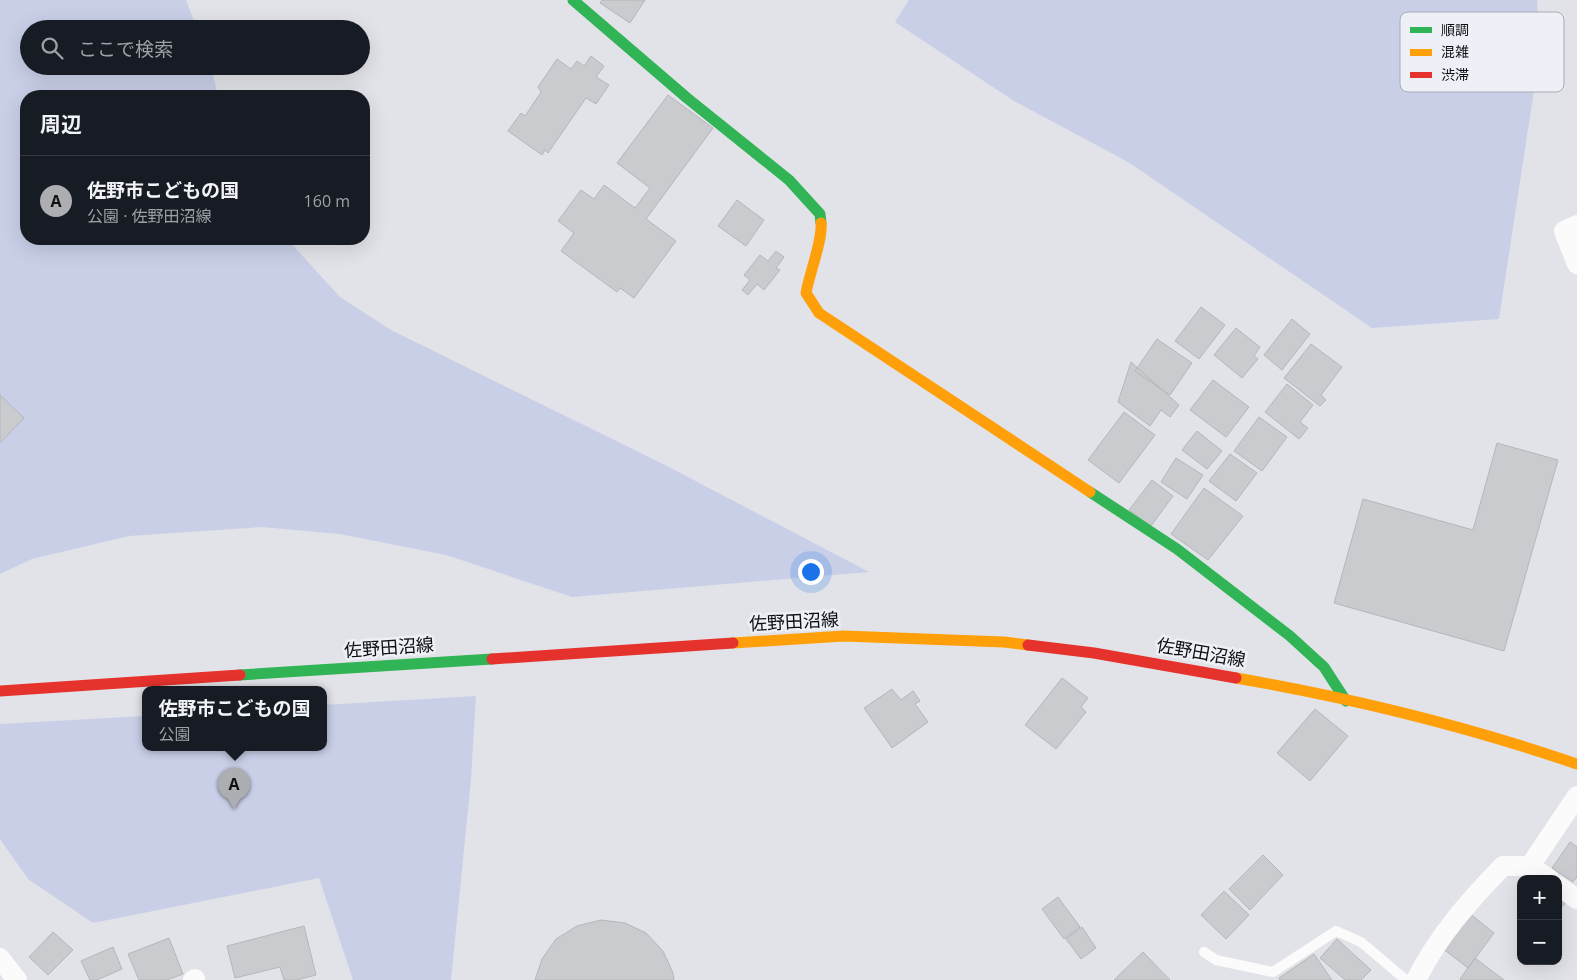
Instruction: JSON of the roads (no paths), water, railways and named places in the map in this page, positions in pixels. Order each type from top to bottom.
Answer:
[{"type":"main road","points":[[573,0],[687,98],[789,180],[820,214],[822,232],[810,270],[806,293],[819,313],[1177,549],[1290,636],[1324,668],[1346,701]]},
{"type":"main road","name":"佐野田沼線","points":[[0,691],[844,636],[1004,642],[1094,652],[1189,668],[1346,701],[1430,719],[1522,745],[1577,764]]},
{"type":"street","points":[[1577,225],[1564,230],[1577,264]]},
{"type":"street","points":[[1530,866],[1577,796]]},
{"type":"street","points":[[1416,980],[1426,960],[1458,913],[1503,866],[1530,866],[1543,875]]},
{"type":"street","points":[[1562,889],[1577,899]]},
{"type":"street","points":[[0,958],[17,980]]},
{"type":"lane","points":[[1204,952],[1216,960],[1273,972],[1336,931],[1361,942],[1406,980]]},
{"type":"place","name":"佐野市こどもの国","points":[[234,809]]}]
